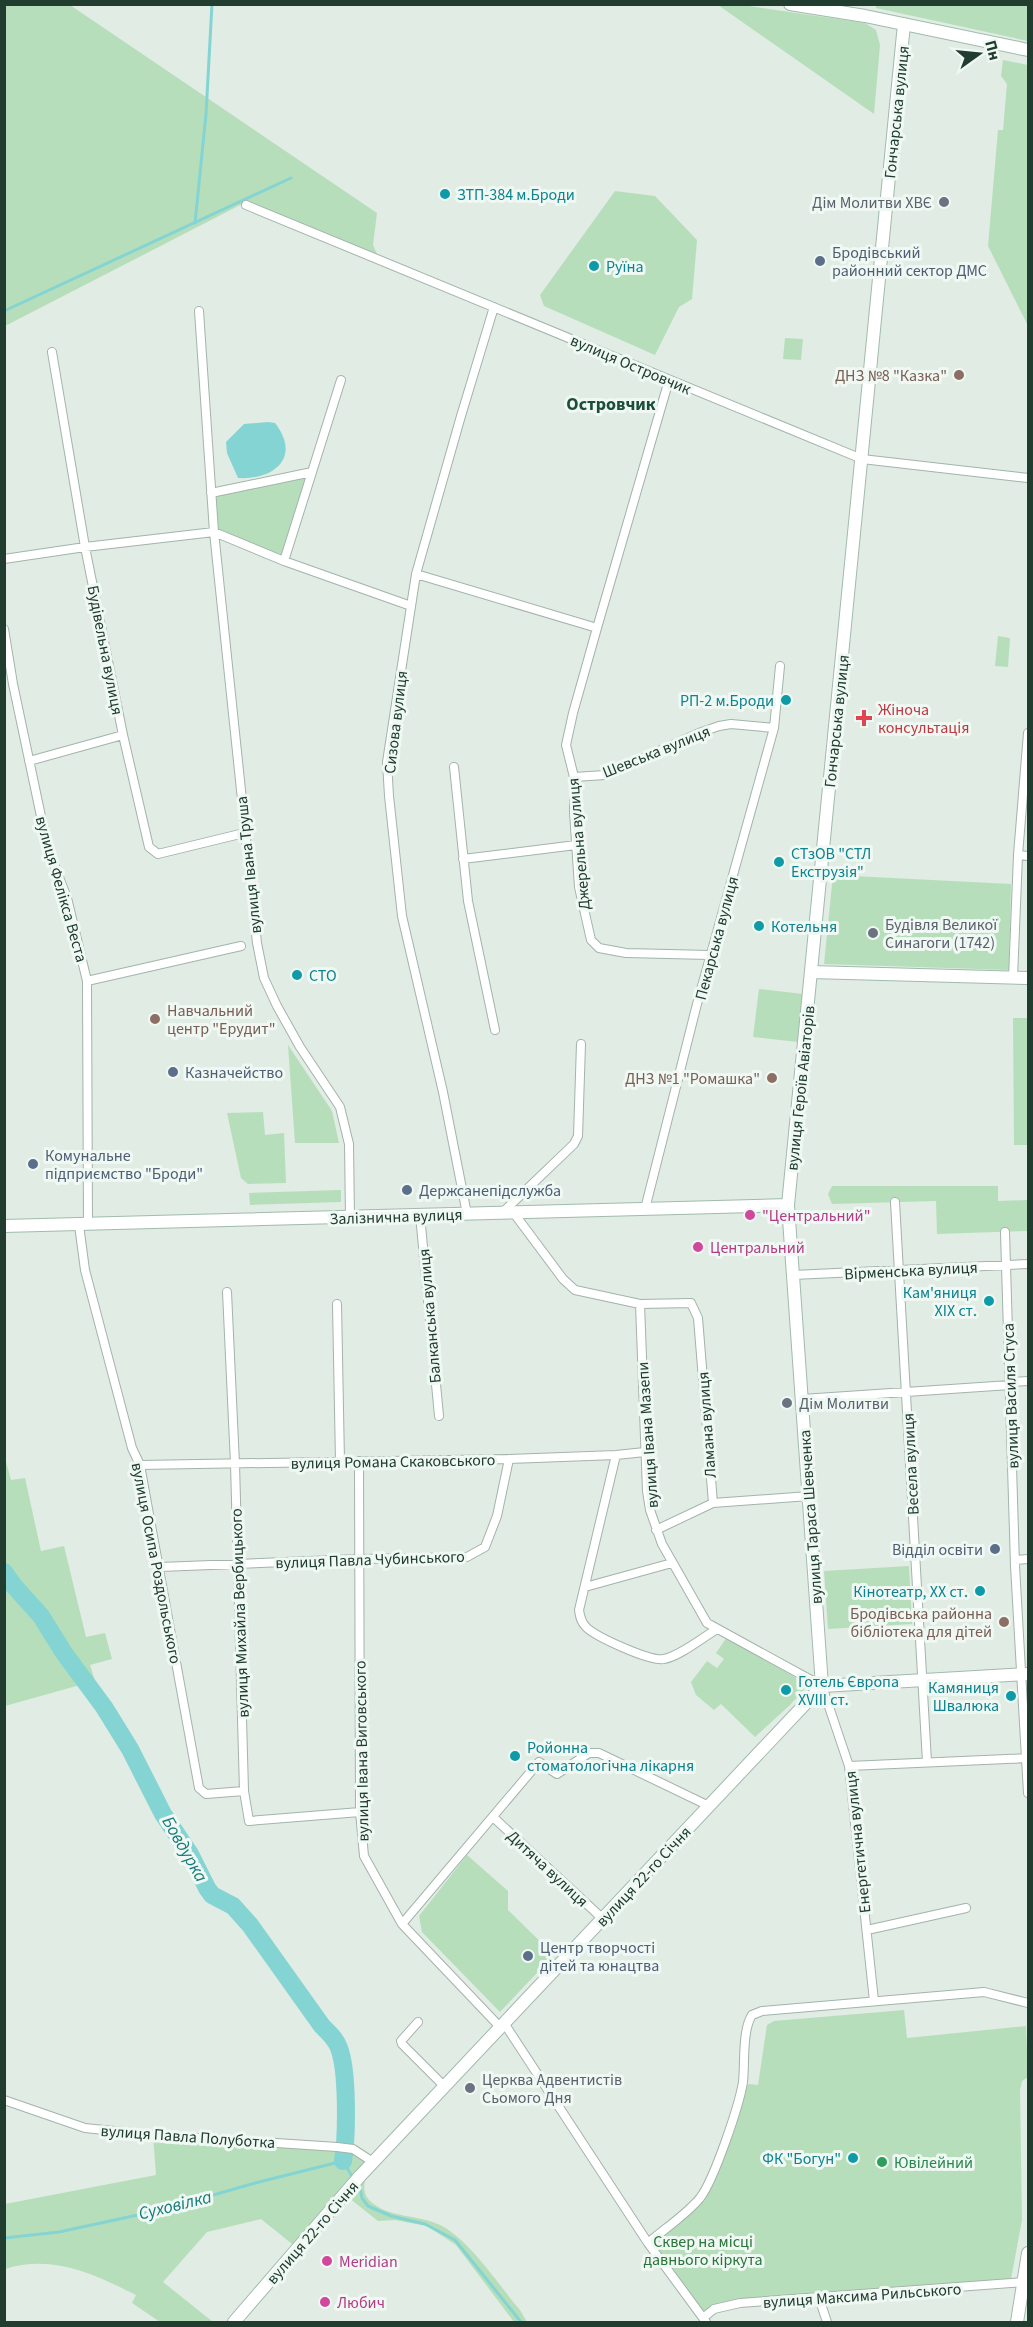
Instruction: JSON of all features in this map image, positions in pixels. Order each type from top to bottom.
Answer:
[{"type":"main road","points":[[790,4],[904,24],[1029,50]]},
{"type":"main road","name":"Гончарська вулиця","points":[[811,972],[904,24]]},
{"type":"main road","points":[[811,972],[1029,978]]},
{"type":"main road","name":"вулиця Героїв Авіаторів","points":[[788,1205],[811,972]]},
{"type":"main road","name":"Залізнична вулиця","points":[[4,1226],[788,1205]]},
{"type":"main road","name":"вулиця Тараса Шевченка","points":[[788,1205],[822,1686]]},
{"type":"main road","points":[[822,1686],[1025,1674]]},
{"type":"main road","name":"вулиця 22-го Січня","points":[[236,2322],[356,2180],[822,1686]]},
{"type":"main road","points":[[1017,2322],[1026,2284],[1029,2253]]},
{"type":"street","name":"вулиця Островчик","points":[[246,205],[861,459],[1029,478]]},
{"type":"street","name":"Сизова вулиця","points":[[467,1214],[443,1092],[402,916],[387,762],[416,574],[494,308]]},
{"type":"street","name":"вулиця Івана Труша","points":[[200,311],[214,532],[257,943],[264,978],[278,1006],[300,1047],[340,1107],[349,1144],[350,1217]]},
{"type":"street","name":"Будівельна вулиця","points":[[52,352],[85,547],[145,837],[149,847],[158,854],[244,833]]},
{"type":"street","points":[[284,561],[341,380]]},
{"type":"street","name":"Джерельна вулиця","points":[[669,380],[597,628],[567,745],[574,777],[579,887],[586,928],[591,940],[598,948],[626,953],[710,955]]},
{"type":"street","points":[[211,493],[312,472]]},
{"type":"street","points":[[4,559],[214,532],[284,561],[411,606]]},
{"type":"street","points":[[416,574],[597,628]]},
{"type":"street","name":"вулиця Фелікса Веста","points":[[4,629],[13,684],[50,854],[67,898],[87,981],[83,1224]]},
{"type":"street","name":"Пекарська вулиця","points":[[645,1209],[710,955],[774,728],[780,666]]},
{"type":"street","name":"Шевська вулиця","points":[[574,777],[605,775],[719,726],[731,724],[774,728]]},
{"type":"street","points":[[1013,978],[1018,855],[1029,733]]},
{"type":"street","points":[[29,761],[123,735]]},
{"type":"street","points":[[454,767],[468,901],[495,1030]]},
{"type":"street","points":[[463,859],[576,845]]},
{"type":"street","points":[[1018,855],[1029,855]]},
{"type":"street","points":[[87,981],[241,946]]},
{"type":"street","points":[[581,1044],[578,1136],[574,1144],[508,1213],[563,1279],[575,1290],[640,1304]]},
{"type":"street","name":"Весела вулиця","points":[[895,1202],[927,1762]]},
{"type":"street","name":"Балканська вулиця","points":[[420,1215],[439,1416]]},
{"type":"street","name":"вулиця Осипа Роздольського","points":[[83,1224],[85,1270],[132,1448],[140,1464],[199,1788],[206,1794],[244,1791]]},
{"type":"street","name":"вулиця Василя Стуса","points":[[1005,1232],[1015,1560],[1025,1674],[1029,1793]]},
{"type":"street","name":"Вірменська вулиця","points":[[793,1275],[1029,1264]]},
{"type":"street","name":"вулиця Михайла Вербицького","points":[[227,1292],[235,1464],[244,1791],[249,1821],[360,1812]]},
{"type":"street","name":"Ламана вулиця","points":[[640,1304],[691,1303],[698,1318],[712,1503],[809,1496]]},
{"type":"street","points":[[337,1304],[340,1462]]},
{"type":"street","name":"вулиця Івана Мазепи","points":[[640,1304],[647,1491],[650,1510],[672,1563],[707,1623],[822,1686]]},
{"type":"street","points":[[802,1399],[1029,1381]]},
{"type":"street","name":"вулиця Романа Скаковського","points":[[140,1464],[509,1459],[645,1452]]},
{"type":"street","points":[[616,1455],[579,1610],[581,1619],[586,1627],[598,1635],[654,1659],[672,1657],[717,1629]]},
{"type":"street","name":"вулиця Павла Чубинського","points":[[160,1568],[238,1563],[467,1557],[478,1553],[485,1547],[497,1516],[509,1459]]},
{"type":"street","name":"вулиця Івана Виговського","points":[[359,1461],[360,1812],[364,1856],[402,1924],[502,2025],[648,2243],[704,2320]]},
{"type":"street","points":[[657,1530],[712,1503]]},
{"type":"street","points":[[1015,1560],[1029,1559]]},
{"type":"street","points":[[585,1587],[672,1563]]},
{"type":"street","name":"Енергетична вулиця","points":[[822,1686],[849,1766],[874,2001]]},
{"type":"street","name":"Дитяча вулиця","points":[[402,1924],[539,1762],[557,1774],[589,1753],[599,1753],[709,1806]]},
{"type":"street","points":[[849,1766],[1028,1758]]},
{"type":"street","name":"Дитяча вулиця","points":[[493,1817],[603,1919]]},
{"type":"street","points":[[867,1930],[966,1908]]},
{"type":"street","points":[[648,2243],[699,2199],[709,2183],[737,2108],[743,2082],[748,2026],[752,2015],[762,2011],[984,1992],[1029,2003]]},
{"type":"street","points":[[418,2022],[401,2041],[402,2044],[444,2086]]},
{"type":"street","name":"вулиця Павла Полуботка","points":[[4,2100],[86,2128],[341,2148],[353,2150],[373,2162]]},
{"type":"street","name":"вулиця Максима Рильського","points":[[704,2320],[714,2309],[740,2303],[1026,2284]]},
{"type":"street","points":[[819,2298],[826,2322]]},
{"type":"green space","points":[[876,4],[1028,5],[1028,41],[876,8]]},
{"type":"green space","points":[[5,5],[70,5],[377,213],[373,245],[378,256],[246,202],[5,326]]},
{"type":"green space","points":[[718,5],[742,5],[865,23],[876,30],[880,45],[874,114]]},
{"type":"green space","points":[[1003,60],[1028,65],[1028,326],[988,246],[998,130],[1003,130],[1007,84],[1001,76]]},
{"type":"green space","points":[[615,191],[655,196],[697,240],[692,299],[679,307],[655,355],[544,306],[540,295]]},
{"type":"green space","points":[[785,338],[803,339],[801,360],[783,359]]},
{"type":"green space","points":[[308,476],[282,557],[216,529],[213,495]]},
{"type":"green space","points":[[998,636],[1010,638],[1008,667],[995,666]]},
{"type":"green space","points":[[833,875],[1011,884],[1009,970],[824,964]]},
{"type":"green space","points":[[759,989],[803,994],[798,1042],[753,1037]]},
{"type":"green space","points":[[1013,1018],[1028,1018],[1028,1145],[1014,1145]]},
{"type":"green space","points":[[288,1045],[332,1111],[339,1143],[295,1143]]},
{"type":"green space","points":[[263,1112],[265,1135],[284,1133],[286,1183],[248,1184],[241,1178],[227,1113]]},
{"type":"green space","points":[[832,1186],[998,1186],[998,1201],[1028,1200],[1028,1258],[1027,1231],[937,1234],[936,1201],[832,1204],[828,1194]]},
{"type":"green space","points":[[341,1190],[341,1202],[250,1205],[249,1193]]},
{"type":"green space","points":[[4,1454],[11,1480],[25,1478],[41,1551],[64,1546],[86,1637],[105,1633],[112,1659],[90,1665],[99,1693],[135,1747],[166,1811],[193,1852],[209,1885],[214,1891],[235,1904],[259,1931],[320,2017],[338,2037],[345,2057],[349,2146],[343,2145],[341,2072],[333,2042],[248,1927],[231,1909],[210,1898],[182,1846],[160,1815],[127,1751],[46,1631],[5,1581]]},
{"type":"green space","points":[[909,1566],[912,1624],[828,1629],[824,1571]]},
{"type":"green space","points":[[5,1585],[45,1631],[80,1685],[5,1706]]},
{"type":"green space","points":[[727,1637],[808,1685],[755,1737],[721,1704],[714,1710],[696,1695],[691,1682],[707,1661],[717,1668],[724,1659],[716,1653]]},
{"type":"green space","points":[[467,1855],[508,1891],[508,1910],[554,1955],[500,2012],[422,1932],[419,1916]]},
{"type":"green space","name":"Ювілейний","points":[[904,2010],[907,2038],[1026,2026],[1028,2077],[1022,2081],[1020,2090],[1022,2220],[1011,2279],[742,2299],[713,2307],[702,2314],[651,2243],[701,2200],[743,2088],[749,2084],[758,2085],[767,2025],[774,2021]]},
{"type":"green space","points":[[153,2135],[353,2149],[373,2162],[364,2186],[369,2200],[385,2210],[433,2222],[453,2233],[484,2264],[527,2322],[514,2322],[456,2245],[427,2226],[395,2220],[378,2221],[344,2194],[297,2248],[261,2219],[207,2232],[163,2282],[213,2322],[160,2322],[132,2303],[136,2295],[73,2268],[40,2264],[5,2269],[5,2204],[156,2175]]},
{"type":"water","points":[[275,423],[283,435],[286,447],[280,464],[272,471],[262,475],[238,478],[227,453],[226,442],[244,424]]},
{"type":"waterway","points":[[195,223],[206,114],[212,4]]},
{"type":"waterway","points":[[4,311],[291,178]]},
{"type":"waterway","name":"Бовдурка","points":[[4,1572],[41,1616],[64,1653],[104,1707],[130,1749],[163,1814],[190,1854],[207,1888],[212,1895],[233,1906],[250,1925],[322,2026],[336,2042],[342,2058],[345,2088],[346,2121],[343,2161]]},
{"type":"waterway","name":"Суховілка","points":[[4,2238],[59,2232],[161,2210],[343,2161],[353,2178]]},
{"type":"waterway","points":[[357,2183],[362,2198],[368,2206],[391,2216],[425,2224],[455,2240],[521,2322]]},
{"type":"place","name":"ЗТП-384 м.Броди","points":[[445,194]]},
{"type":"place","name":"Дім Молитви ХВЄ","points":[[944,202]]},
{"type":"place","name":"Бродівський районний сектор ДМС","points":[[820,261]]},
{"type":"place","name":"Руїна","points":[[594,266]]},
{"type":"place","name":"ДНЗ №8 \"Казка\"","points":[[959,375]]},
{"type":"place","name":"РП-2 м.Броди","points":[[786,700]]},
{"type":"place","name":"Жіноча консультація","points":[[864,718]]},
{"type":"place","name":"СТзОВ \"СТЛ Екструзія\"","points":[[779,862]]},
{"type":"place","name":"Котельня","points":[[759,926]]},
{"type":"place","name":"Будівля Великої Синагоги (1742)","points":[[873,933]]},
{"type":"place","name":"СТО","points":[[297,975]]},
{"type":"place","name":"Навчальний центр \"Ерудит\"","points":[[155,1019]]},
{"type":"place","name":"Казначейство","points":[[173,1072]]},
{"type":"place","name":"ДНЗ №1 \"Ромашка\"","points":[[772,1078]]},
{"type":"place","name":"Комунальне підприємство \"Броди\"","points":[[33,1164]]},
{"type":"place","name":"Держсанепідслужба","points":[[407,1190]]},
{"type":"place","name":"\"Центральний\"","points":[[750,1215]]},
{"type":"place","name":"Центральний","points":[[698,1247]]},
{"type":"place","name":"Кам'яниця XIX ст.","points":[[989,1301]]},
{"type":"place","name":"Дім Молитви","points":[[787,1403]]},
{"type":"place","name":"Відділ освіти","points":[[995,1549]]},
{"type":"place","name":"Кінотеатр, XX ст.","points":[[980,1591]]},
{"type":"place","name":"Бродівська районна бібліотека для дітей","points":[[1004,1622]]},
{"type":"place","name":"Готель Європа XVIII ст.","points":[[786,1690]]},
{"type":"place","name":"Камяниця Швалюка","points":[[1011,1696]]},
{"type":"place","name":"Ройонна стоматологічна лікарня","points":[[515,1756]]},
{"type":"place","name":"Центр творчості дітей та юнацтва","points":[[528,1956]]},
{"type":"place","name":"Церква Адвентистів Сьомого Дня","points":[[470,2088]]},
{"type":"place","name":"ФК \"Богун\"","points":[[853,2158]]},
{"type":"place","name":"Ювілейний","points":[[882,2162]]},
{"type":"place","name":"Meridian","points":[[327,2261]]},
{"type":"place","name":"Любич","points":[[325,2302]]},
{"type":"district","name":"Островчик","points":[[611,404]]},
{"type":"park label","name":"Сквер на місці давнього кіркута","points":[[703,2250]]}]
